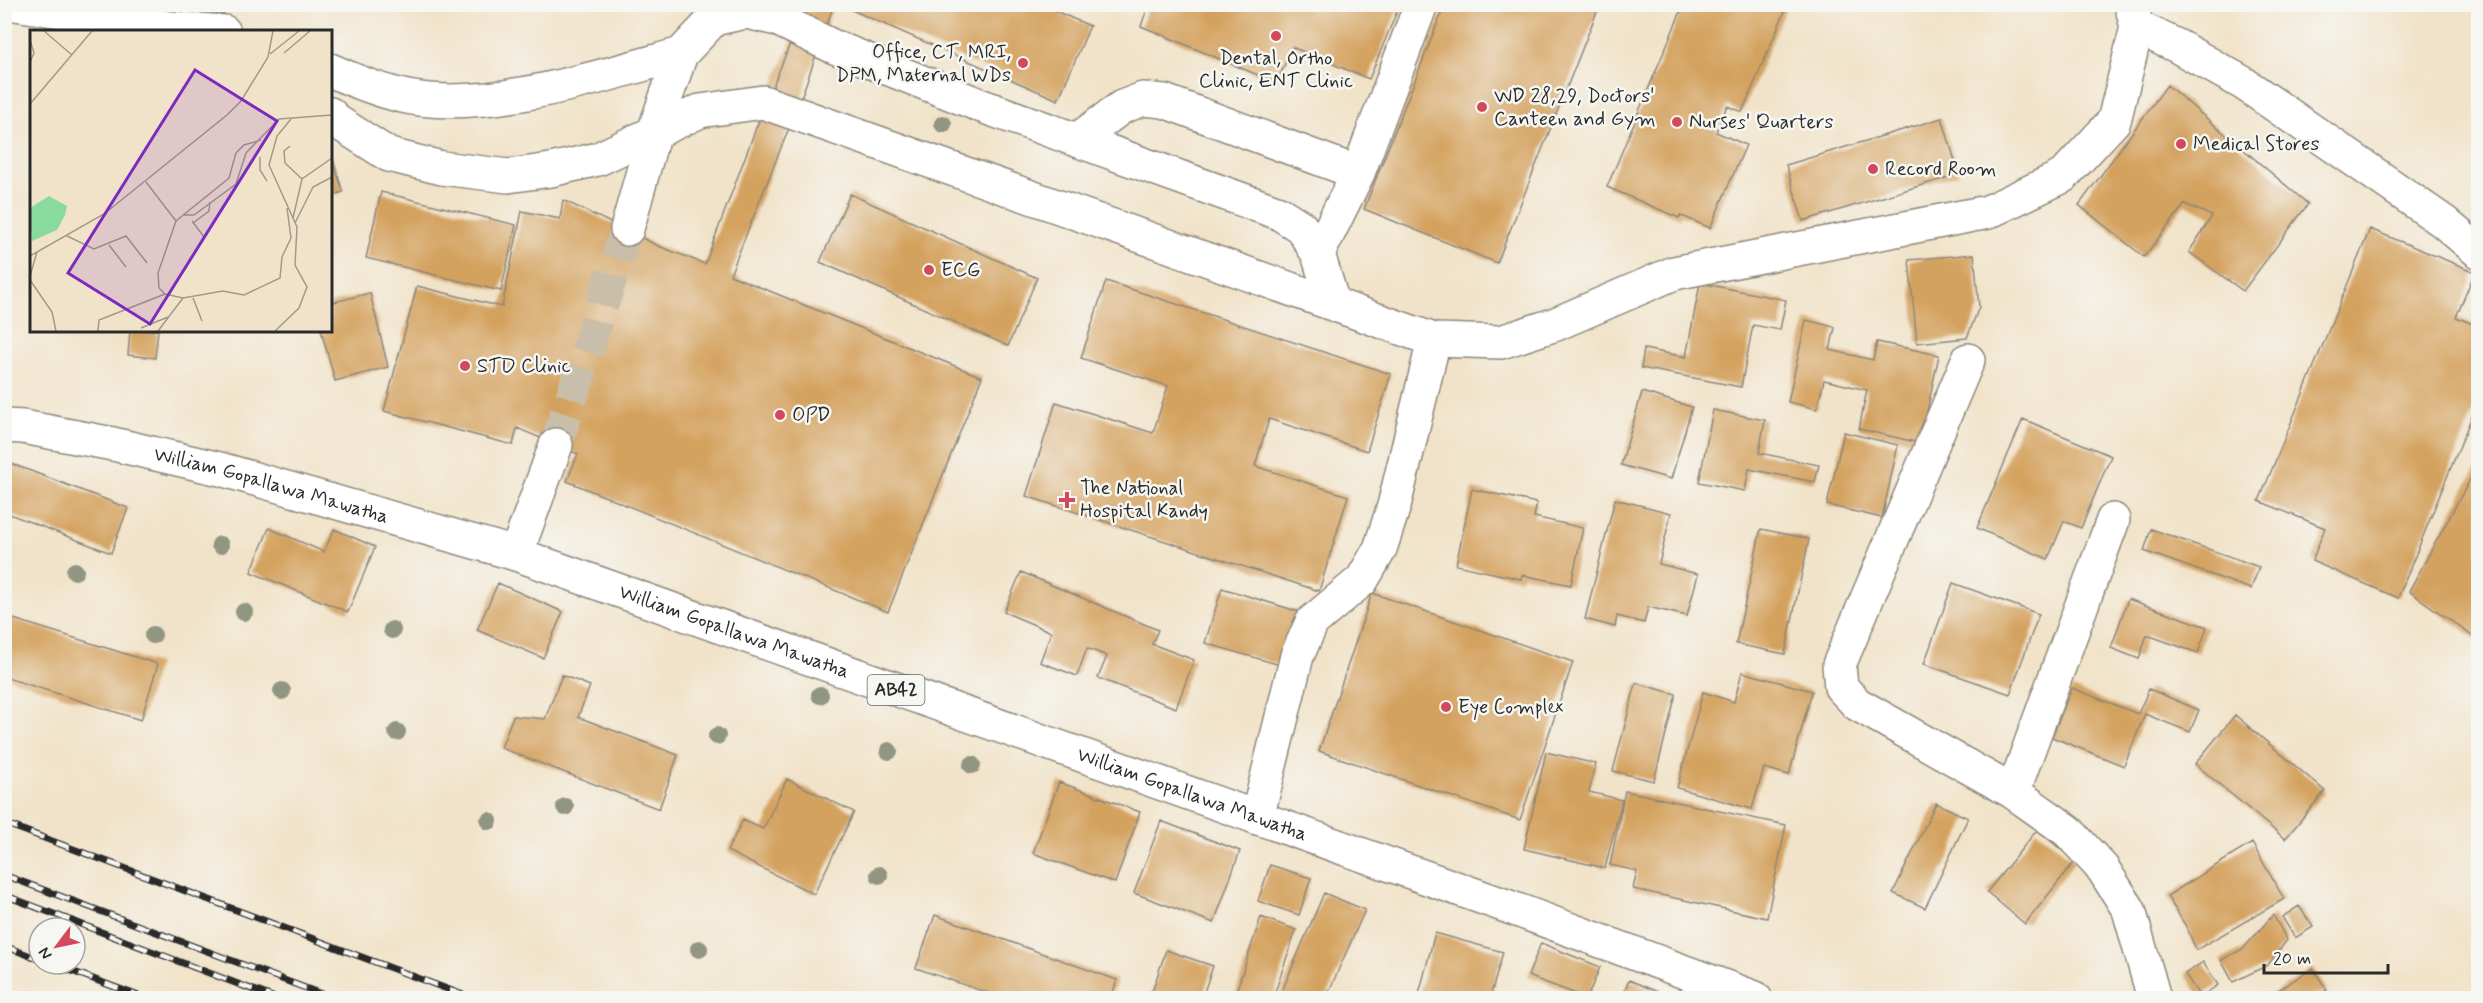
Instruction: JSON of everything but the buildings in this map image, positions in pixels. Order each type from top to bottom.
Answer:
[{"type":"main road","points":[[15,4],[170,28],[197,30]]},
{"type":"main road","points":[[1318,254],[1358,172],[1420,7]]},
{"type":"main road","points":[[627,230],[654,132],[681,54],[714,19],[746,12],[777,19],[832,46],[982,106],[1280,213],[1301,227],[1318,254],[1333,303]]},
{"type":"main road","points":[[332,116],[339,123],[389,155],[441,168],[508,176],[551,170],[598,159],[700,111],[763,102],[1434,340],[1501,342],[1556,324],[1674,273],[1988,212],[2063,176],[2114,121],[2134,16],[2177,46],[2243,83],[2444,222],[2478,251]]},
{"type":"main road","points":[[332,71],[400,96],[451,101],[508,96],[575,84],[681,54]]},
{"type":"main road","points":[[1077,140],[1122,107],[1143,99],[1164,101],[1358,172]]},
{"type":"main road","points":[[1257,818],[1297,656],[1312,622],[1362,580],[1380,549],[1394,506],[1434,340]]},
{"type":"main road","points":[[1968,360],[1839,665],[1841,687],[1857,704],[2013,792],[2068,831],[2103,869],[2129,910],[2154,999]]},
{"type":"main road","name":"William Gopallawa Mawatha","points":[[4,426],[23,427],[113,444],[220,468],[516,554],[1665,963],[1755,999]]},
{"type":"main road","points":[[516,554],[556,445]]},
{"type":"main road","points":[[2013,792],[2113,520]]},
{"type":"tunnel","points":[[556,445],[627,229]]},
{"type":"railway","points":[[4,823],[471,998]]},
{"type":"railway","points":[[4,875],[332,998]]},
{"type":"railway","points":[[4,895],[275,998]]},
{"type":"railway","points":[[4,946],[27,955]]},
{"type":"railway","points":[[85,976],[144,998]]},
{"type":"place","name":"Dental, Ortho Clinic, ENT Clinic","points":[[1276,36]]},
{"type":"place","name":"Office, CT, MRI, DPM, Maternal WDs","points":[[1023,63]]},
{"type":"place","name":"WD 28,29, Doctors' Canteen and Gym","points":[[1482,107]]},
{"type":"place","name":"Nurses' Quarters","points":[[1677,122]]},
{"type":"place","name":"Medical Stores","points":[[2181,144]]},
{"type":"place","name":"Record Room","points":[[1873,169]]},
{"type":"place","name":"ECG","points":[[929,270]]},
{"type":"place","name":"STD Clinic","points":[[465,366]]},
{"type":"place","name":"OPD","points":[[780,415]]},
{"type":"place","name":"The National Hospital Kandy","points":[[1067,500]]},
{"type":"place","name":"Eye Complex","points":[[1446,707]]}]
